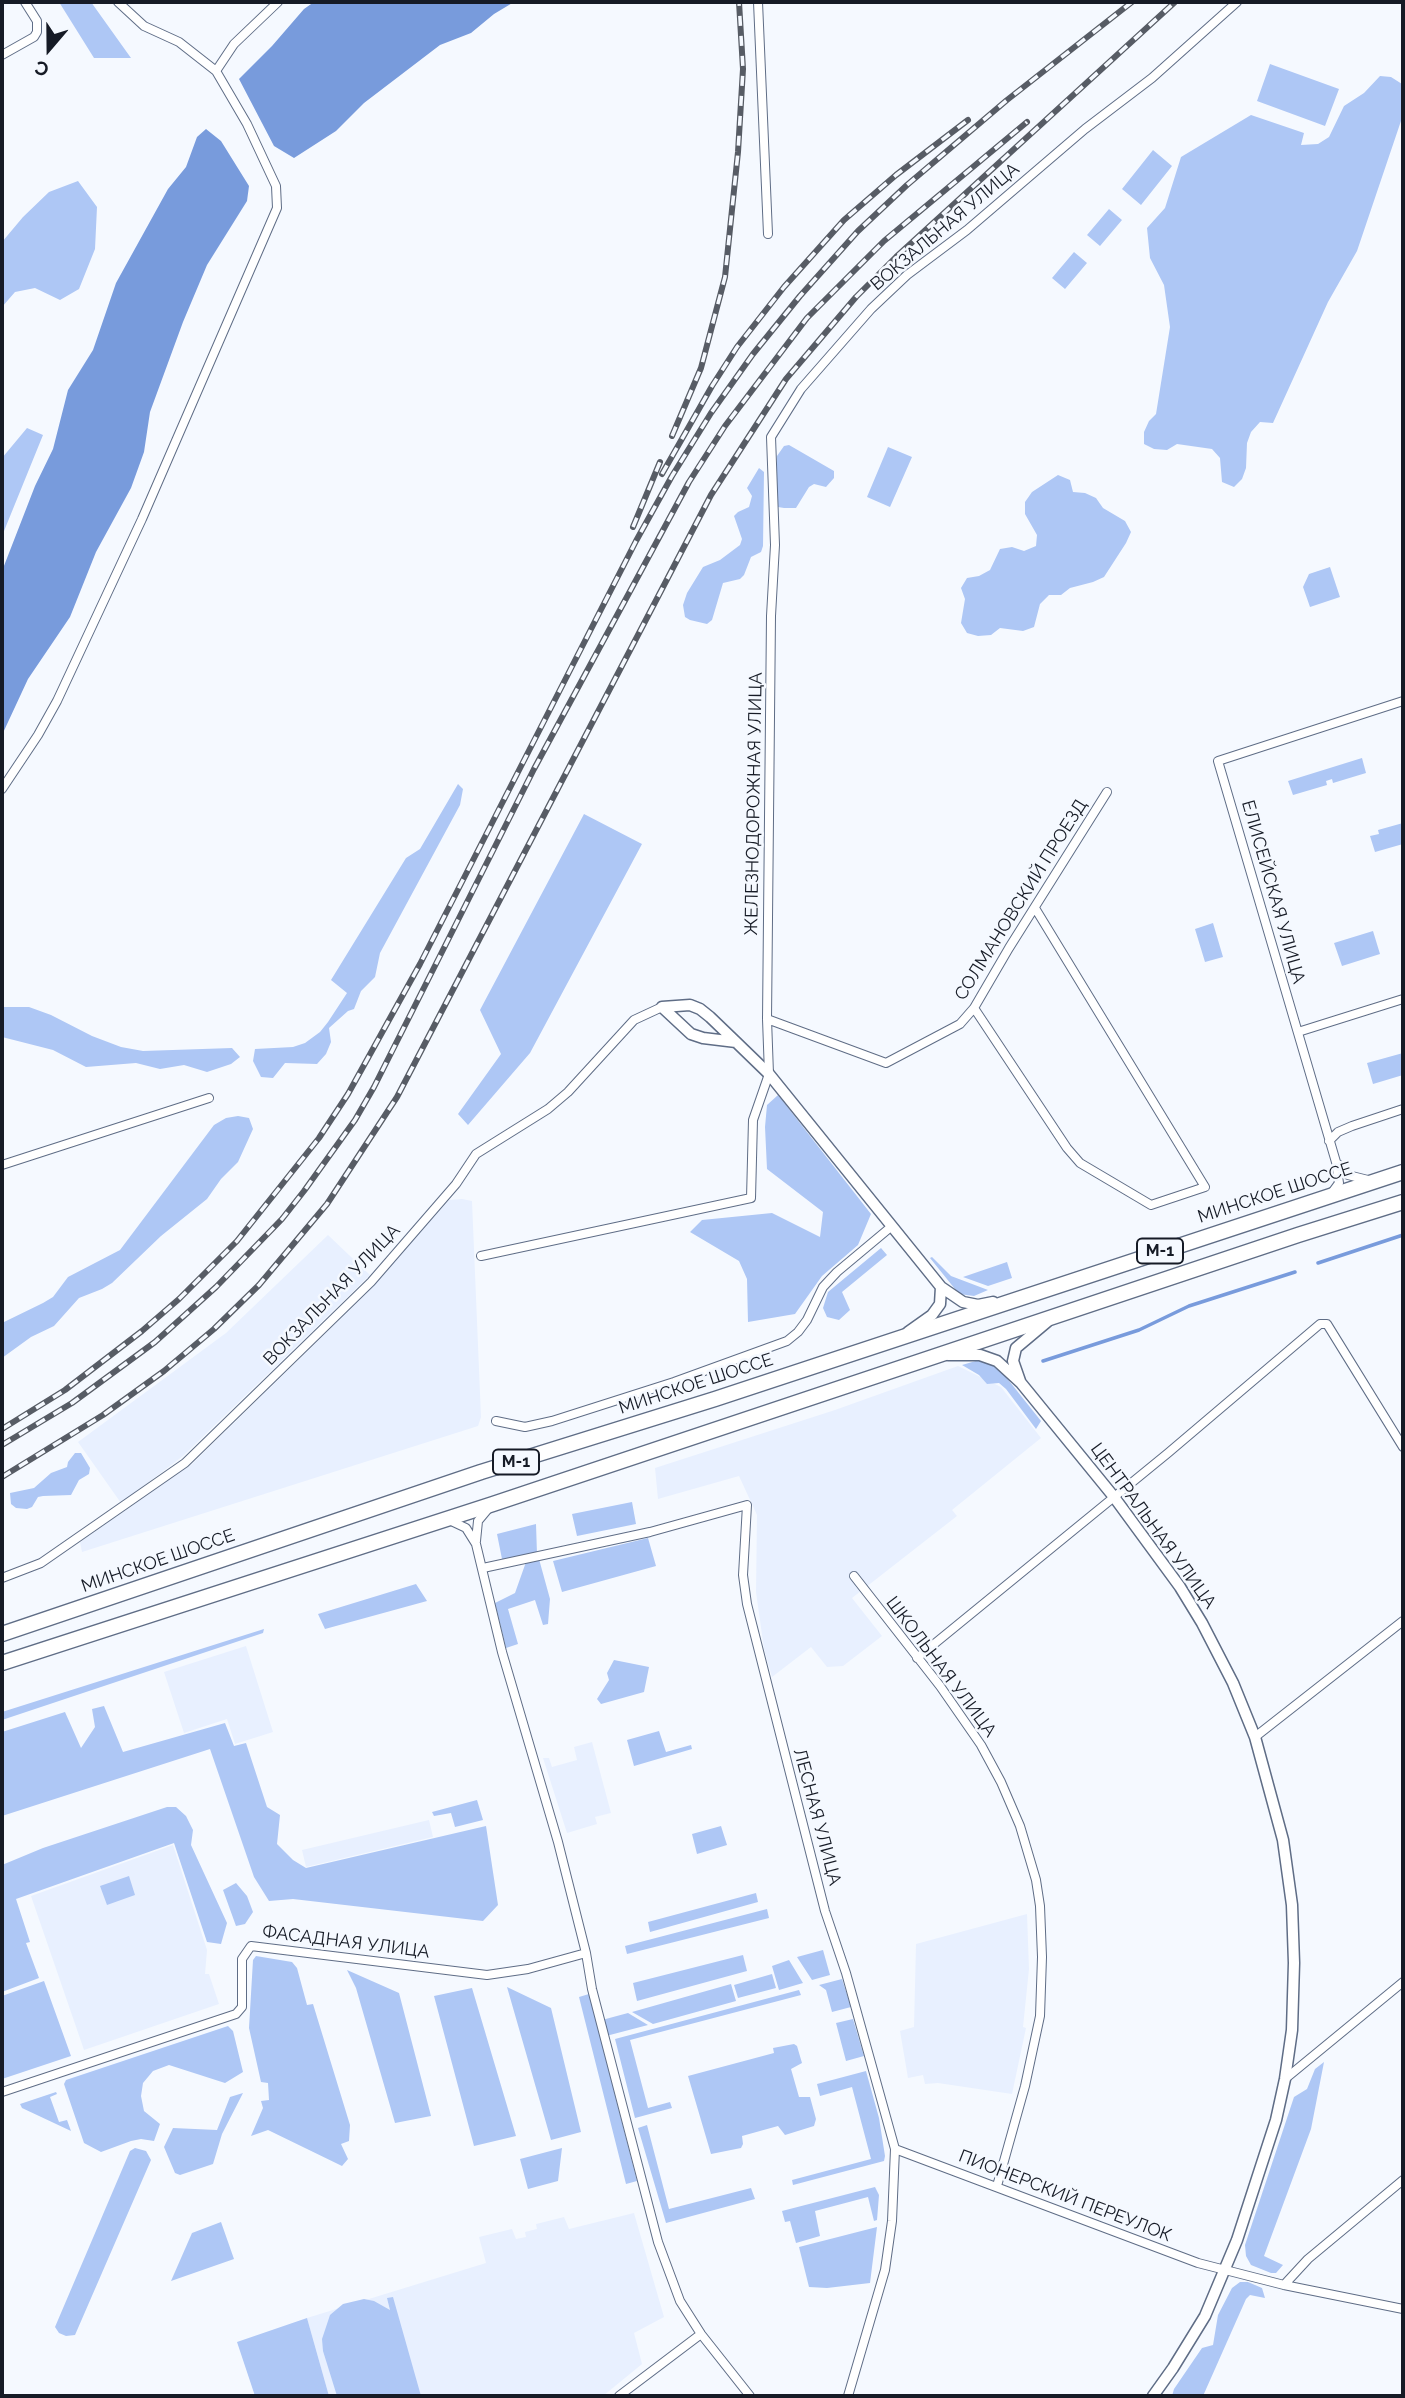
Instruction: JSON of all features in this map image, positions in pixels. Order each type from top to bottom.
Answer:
[{"type":"highway","name":"МИНСКОЕ ШОССЕ","points":[[2,1634],[481,1472],[895,1340],[1403,1172]]},
{"type":"highway","name":"М-1","points":[[2,1663],[494,1504],[928,1357],[1403,1202]]},
{"type":"street","points":[[2,55],[34,37],[37,32],[37,21],[25,2]]},
{"type":"street","points":[[2,789],[57,701],[120,567],[272,222],[278,197],[276,186],[247,124],[216,71],[180,43],[144,26],[118,2]]},
{"type":"street","points":[[216,71],[234,44],[278,2]]},
{"type":"street","points":[[758,2],[768,234]]},
{"type":"street","name":"ВОКЗАЛЬНАЯ УЛИЦА","points":[[774,534],[771,437],[801,389],[871,309],[907,275],[967,230],[1085,129],[1152,78],[1237,2]]},
{"type":"street","name":"ЖЕЛЕЗНОДОРОЖНАЯ УЛИЦА","points":[[769,1074],[767,1019],[774,534]]},
{"type":"street","name":"ЕЛИСЕЙСКАЯ УЛИЦА","points":[[1336,1162],[1218,761],[1403,701]]},
{"type":"street","name":"СОЛМАНОВСКИЙ ПРОЕЗД","points":[[767,1019],[886,1063],[960,1024],[974,1008],[1107,792]]},
{"type":"street","points":[[974,1008],[1067,1148],[1080,1163],[1151,1205],[1205,1187],[1035,908]]},
{"type":"street","points":[[1298,1032],[1403,999]]},
{"type":"street","points":[[662,1007],[680,1004],[700,1009],[769,1074],[941,1287],[963,1302],[978,1305],[1031,1294]]},
{"type":"street","points":[[662,1007],[691,1034],[736,1042]]},
{"type":"street","name":"ВОКЗАЛЬНАЯ УЛИЦА","points":[[2,1578],[41,1563],[186,1463],[371,1282],[456,1184],[476,1154],[548,1109],[568,1092],[634,1020],[662,1007]]},
{"type":"street","points":[[481,1256],[751,1198],[753,1120],[769,1074]]},
{"type":"street","points":[[2,1164],[209,1098]]},
{"type":"street","points":[[1329,1140],[1338,1132],[1352,1126],[1403,1109]]},
{"type":"street","points":[[1336,1162],[1348,1175],[1356,1179],[1374,1181]]},
{"type":"street","points":[[1329,1195],[1339,1183],[1340,1175],[1336,1162]]},
{"type":"street","points":[[496,1420],[525,1427],[552,1421],[674,1382],[787,1341],[807,1320],[823,1287],[892,1226]]},
{"type":"street","points":[[895,1340],[932,1315],[940,1304],[941,1287]]},
{"type":"street","points":[[1021,1383],[1013,1361],[1016,1348],[1058,1314]]},
{"type":"street","points":[[917,1658],[1320,1324],[1327,1324],[1403,1447]]},
{"type":"street","name":"ЦЕНТРАЛЬНАЯ УЛИЦА","points":[[928,1357],[980,1355],[997,1362],[1021,1383],[1114,1497],[1180,1587],[1233,1683],[1255,1737],[1283,1840],[1293,1905],[1294,1963],[1292,2031],[1285,2079],[1265,2157],[1225,2270],[1205,2316],[1153,2396]]},
{"type":"street","points":[[476,1544],[478,1521],[494,1504]]},
{"type":"street","name":"ЛЕСНАЯ УЛИЦА","points":[[483,1568],[651,1532],[747,1506],[744,1575],[747,1604],[825,1911],[846,1973],[895,2149],[892,2221],[885,2270],[848,2396]]},
{"type":"street","points":[[446,1519],[462,1525],[476,1544],[502,1652],[551,1817],[586,1953],[592,1989],[658,2242],[680,2301],[701,2334],[751,2396]]},
{"type":"street","name":"ШКОЛЬНАЯ УЛИЦА","points":[[855,1576],[958,1709],[981,1745],[1002,1782],[1020,1826],[1036,1880],[1042,1957],[1040,2016],[1025,2086],[997,2186]]},
{"type":"street","points":[[1255,1737],[1403,1621]]},
{"type":"street","name":"ФАСАДНАЯ УЛИЦА","points":[[2,2092],[236,2014],[242,2007],[242,1959],[251,1946],[487,1975],[528,1969],[586,1953]]},
{"type":"street","points":[[1285,2079],[1403,1982]]},
{"type":"street","name":"ПИОНЕРСКИЙ ПЕРЕУЛОК","points":[[895,2149],[1198,2263],[1403,2309]]},
{"type":"street","points":[[1284,2284],[1308,2259],[1403,2180]]},
{"type":"street","points":[[619,2396],[701,2334]]},
{"type":"shaded area","points":[[59,2],[91,2],[131,58],[94,58]]},
{"type":"shaded area","points":[[314,2],[514,2],[471,33],[440,45],[364,103],[336,131],[294,158],[274,146],[239,79],[304,9]]},
{"type":"shaded area","points":[[1270,64],[1339,89],[1325,126],[1257,101]]},
{"type":"shaded area","points":[[1380,76],[1391,77],[1402,84],[1403,115],[1357,251],[1328,302],[1273,423],[1260,422],[1251,432],[1242,479],[1234,487],[1222,482],[1220,458],[1212,449],[1177,444],[1167,450],[1154,449],[1144,444],[1144,432],[1156,414],[1170,327],[1164,285],[1150,258],[1147,228],[1165,208],[1181,157],[1251,115],[1304,133],[1301,145],[1318,144],[1329,137],[1344,106],[1364,93]]},
{"type":"shaded area","points":[[206,129],[221,141],[249,186],[247,201],[207,265],[183,322],[150,412],[144,452],[131,488],[96,552],[70,617],[28,679],[2,735],[2,571],[35,486],[53,449],[68,390],[93,350],[116,283],[168,189],[186,167],[197,137]]},
{"type":"shaded area","points":[[1153,150],[1172,166],[1141,205],[1122,189]]},
{"type":"shaded area","points":[[78,181],[97,207],[95,249],[79,289],[60,300],[35,288],[15,292],[2,307],[2,242],[49,192]]},
{"type":"shaded area","points":[[1109,209],[1122,220],[1100,246],[1087,235]]},
{"type":"shaded area","points":[[1074,252],[1087,263],[1065,289],[1052,278]]},
{"type":"shaded area","points":[[27,428],[43,435],[2,536],[2,458]]},
{"type":"shaded area","points":[[789,445],[834,471],[834,478],[826,487],[814,484],[809,487],[796,508],[778,507],[777,502],[777,456],[784,446]]},
{"type":"shaded area","points":[[888,447],[912,457],[890,507],[867,497]]},
{"type":"shaded area","points":[[759,468],[764,472],[761,552],[751,557],[740,579],[723,583],[712,620],[707,624],[690,620],[685,617],[683,605],[703,567],[720,560],[740,545],[742,539],[734,516],[749,507],[752,496],[747,488]]},
{"type":"shaded area","points":[[1058,475],[1070,480],[1073,492],[1096,498],[1103,508],[1125,521],[1131,532],[1126,543],[1104,577],[1070,588],[1061,595],[1049,595],[1040,604],[1034,627],[1023,631],[1000,628],[991,635],[967,633],[961,623],[965,599],[961,588],[967,578],[990,570],[1000,549],[1012,547],[1024,551],[1036,546],[1037,535],[1025,514],[1025,502],[1032,492]]},
{"type":"shaded area","points":[[1330,567],[1340,597],[1310,607],[1303,587],[1309,574]]},
{"type":"shaded area","points":[[1362,758],[1366,773],[1333,783],[1332,779],[1326,781],[1327,785],[1293,795],[1288,781]]},
{"type":"shaded area","points":[[458,784],[463,789],[460,805],[380,953],[375,977],[361,991],[354,1009],[329,1028],[331,1042],[326,1054],[317,1064],[285,1063],[273,1078],[261,1077],[253,1061],[255,1049],[293,1047],[305,1043],[328,1022],[347,993],[331,980],[406,858],[420,849]]},
{"type":"shaded area","points":[[584,814],[642,844],[530,1053],[468,1125],[458,1114],[501,1054],[480,1010]]},
{"type":"shaded area","points":[[1403,823],[1403,844],[1375,852],[1370,836],[1379,834],[1378,830]]},
{"type":"shaded area","points":[[1213,923],[1223,957],[1205,962],[1195,929]]},
{"type":"shaded area","points":[[1373,931],[1380,954],[1342,966],[1334,943]]},
{"type":"shaded area","points":[[2,1007],[29,1007],[121,1047],[143,1051],[232,1048],[240,1057],[231,1064],[207,1072],[184,1065],[160,1069],[136,1063],[86,1067],[53,1050],[2,1037]]},
{"type":"shaded area","points":[[1403,1053],[1403,1075],[1373,1084],[1367,1063]]},
{"type":"shaded area","points":[[778,1095],[871,1214],[858,1245],[822,1276],[795,1314],[748,1322],[747,1279],[739,1261],[690,1232],[702,1220],[772,1213],[820,1237],[823,1212],[767,1169],[767,1105]]},
{"type":"shaded area","points":[[226,1118],[249,1118],[253,1129],[238,1162],[221,1179],[207,1199],[161,1236],[112,1283],[79,1298],[54,1326],[31,1337],[2,1358],[2,1323],[53,1297],[68,1277],[120,1250],[214,1125]]},
{"type":"shaded area","points":[[449,1200],[472,1201],[481,1417],[478,1426],[82,1552],[80,1542],[192,1464],[366,1294]]},
{"type":"shaded area","points":[[328,1235],[370,1275],[183,1456],[121,1503],[78,1442],[226,1333]]},
{"type":"shaded area","points":[[881,1248],[887,1255],[842,1292],[850,1310],[839,1320],[827,1317],[823,1308],[828,1292]]},
{"type":"shaded area","points":[[930,1258],[951,1276],[988,1290],[974,1296],[959,1294]]},
{"type":"shaded area","points":[[1007,1262],[1012,1278],[988,1286],[963,1277]]},
{"type":"shaded area","points":[[979,1360],[998,1367],[1041,1421],[1036,1429],[1006,1389],[999,1383],[987,1384],[979,1375],[962,1365]]},
{"type":"shaded area","points":[[958,1366],[1001,1387],[1041,1438],[952,1510],[957,1516],[852,1598],[882,1636],[843,1666],[827,1667],[811,1647],[772,1677],[764,1649],[756,1592],[757,1515],[739,1476],[658,1499],[655,1468],[835,1410]]},
{"type":"shaded area","points":[[75,1453],[81,1453],[90,1468],[89,1474],[79,1480],[71,1495],[38,1497],[32,1507],[27,1509],[16,1508],[11,1504],[10,1493],[34,1488],[51,1473],[67,1467]]},
{"type":"shaded area","points":[[632,1502],[636,1524],[577,1536],[572,1514]]},
{"type":"shaded area","points":[[536,1524],[537,1554],[502,1559],[497,1534]]},
{"type":"shaded area","points":[[648,1538],[656,1566],[562,1592],[553,1561]]},
{"type":"shaded area","points":[[539,1559],[550,1599],[548,1624],[543,1625],[535,1600],[508,1609],[518,1644],[506,1648],[495,1603],[515,1593],[526,1562]]},
{"type":"shaded area","points":[[416,1584],[427,1601],[325,1629],[318,1614]]},
{"type":"shaded area","points":[[264,1629],[263,1633],[2,1720],[2,1712]]},
{"type":"shaded area","points":[[246,1646],[273,1732],[235,1744],[227,1719],[184,1733],[164,1672]]},
{"type":"shaded area","points":[[614,1660],[649,1667],[644,1692],[601,1704],[597,1699],[609,1680],[607,1673]]},
{"type":"shaded area","points":[[104,1706],[123,1752],[225,1723],[234,1746],[246,1743],[267,1807],[280,1815],[277,1844],[293,1860],[306,1868],[486,1826],[498,1905],[483,1921],[293,1899],[269,1901],[254,1877],[210,1749],[2,1816],[2,1732],[65,1712],[81,1748],[95,1727],[92,1709]]},
{"type":"shaded area","points":[[659,1731],[666,1752],[691,1745],[692,1749],[634,1766],[627,1740]]},
{"type":"shaded area","points":[[592,1742],[611,1813],[595,1817],[597,1824],[567,1833],[543,1758],[549,1758],[552,1767],[577,1760],[574,1747]]},
{"type":"shaded area","points":[[477,1800],[483,1820],[455,1827],[451,1813],[434,1816],[432,1812]]},
{"type":"shaded area","points":[[167,1807],[176,1807],[186,1816],[193,1830],[191,1845],[227,1923],[221,1944],[207,1942],[174,1843],[16,1899],[30,1942],[26,1943],[39,1978],[2,1992],[2,1865],[43,1848]]},
{"type":"shaded area","points":[[429,1820],[433,1837],[306,1867],[302,1850]]},
{"type":"shaded area","points":[[721,1826],[727,1845],[697,1854],[692,1834]]},
{"type":"shaded area","points":[[173,1845],[207,1950],[205,1974],[209,1974],[219,2004],[84,2050],[31,1896]]},
{"type":"shaded area","points":[[129,1876],[135,1895],[107,1905],[100,1886]]},
{"type":"shaded area","points":[[236,1883],[247,1896],[253,1912],[245,1924],[236,1926],[223,1890]]},
{"type":"shaded area","points":[[756,1893],[758,1902],[650,1932],[648,1922]]},
{"type":"shaded area","points":[[767,1909],[769,1918],[627,1954],[625,1946]]},
{"type":"shaded area","points":[[1027,1914],[1029,1969],[1023,2027],[1026,2028],[1012,2094],[938,2083],[925,2084],[923,2075],[908,2078],[900,2031],[914,2027],[916,1944]]},
{"type":"shaded area","points":[[823,1950],[830,1975],[812,1980],[797,1957]]},
{"type":"shaded area","points":[[743,1955],[747,1971],[637,2001],[633,1983]]},
{"type":"shaded area","points":[[256,1956],[292,1962],[297,1968],[307,2005],[313,2004],[350,2125],[349,2141],[341,2144],[348,2159],[342,2166],[268,2130],[251,2136],[263,2108],[261,2101],[269,2100],[268,2083],[261,2082],[249,2028],[253,1960]]},
{"type":"shaded area","points":[[789,1960],[803,1983],[779,1990],[772,1966]]},
{"type":"shaded area","points":[[347,1970],[399,1993],[431,2116],[395,2123],[356,1988]]},
{"type":"shaded area","points":[[772,1974],[776,1988],[738,1998],[734,1985]]},
{"type":"shaded area","points":[[842,1979],[851,2007],[832,2012],[826,1990],[819,1985]]},
{"type":"shaded area","points":[[44,1981],[71,2056],[2,2079],[2,1996]]},
{"type":"shaded area","points":[[731,1984],[736,2001],[653,2024],[632,2012]]},
{"type":"shaded area","points":[[507,1987],[551,2008],[581,2132],[551,2140]]},
{"type":"shaded area","points":[[472,1988],[516,2136],[474,2146],[434,1996]]},
{"type":"shaded area","points":[[799,1990],[801,1995],[630,2040],[648,2108],[670,2102],[672,2108],[635,2118],[615,2039]]},
{"type":"shaded area","points":[[589,1994],[637,2181],[626,2184],[579,1997]]},
{"type":"shaded area","points":[[628,2013],[648,2025],[606,2036],[602,2020]]},
{"type":"shaded area","points":[[853,2019],[864,2056],[846,2061],[836,2023]]},
{"type":"shaded area","points":[[228,2026],[233,2031],[243,2072],[225,2083],[169,2065],[153,2071],[143,2083],[141,2096],[144,2111],[160,2124],[154,2141],[131,2141],[101,2152],[84,2143],[64,2084],[66,2080]]},
{"type":"shaded area","points":[[794,2044],[802,2063],[791,2069],[799,2097],[810,2097],[816,2119],[814,2126],[785,2135],[778,2126],[742,2136],[741,2148],[711,2154],[688,2076],[774,2053],[773,2048]]},
{"type":"shaded area","points":[[1324,2062],[1311,2129],[1264,2256],[1283,2265],[1276,2273],[1271,2273],[1251,2265],[1246,2256],[1245,2245],[1294,2097],[1307,2089],[1315,2069]]},
{"type":"shaded area","points":[[866,2071],[879,2118],[884,2161],[793,2185],[792,2180],[871,2159],[852,2087],[820,2096],[817,2084]]},
{"type":"shaded area","points":[[56,2092],[57,2094],[50,2097],[59,2122],[67,2120],[71,2131],[22,2108],[20,2104]]},
{"type":"shaded area","points":[[243,2093],[222,2134],[213,2164],[180,2175],[175,2173],[164,2147],[173,2128],[217,2130],[230,2097]]},
{"type":"shaded area","points":[[647,2125],[669,2209],[751,2188],[755,2199],[666,2223],[638,2128]]},
{"type":"shaded area","points":[[135,2148],[146,2151],[151,2160],[75,2335],[66,2336],[59,2333],[55,2327],[130,2151]]},
{"type":"shaded area","points":[[562,2148],[558,2181],[528,2189],[520,2159]]},
{"type":"shaded area","points":[[875,2187],[879,2195],[877,2220],[874,2221],[868,2197],[815,2211],[820,2236],[796,2243],[790,2221],[785,2222],[782,2211]]},
{"type":"shaded area","points":[[634,2213],[664,2317],[634,2333],[642,2364],[603,2396],[329,2396],[307,2318],[486,2263],[479,2237],[512,2229],[516,2239],[526,2237],[525,2232],[537,2229],[536,2224],[564,2217],[569,2229]]},
{"type":"shaded area","points":[[221,2222],[234,2259],[171,2281],[192,2233]]},
{"type":"shaded area","points":[[877,2227],[870,2283],[827,2288],[809,2287],[799,2247]]},
{"type":"shaded area","points":[[1240,2282],[1248,2282],[1262,2288],[1265,2298],[1250,2295],[1246,2299],[1203,2396],[1172,2396],[1202,2348],[1213,2345],[1218,2315],[1232,2288]]},
{"type":"shaded area","points":[[393,2297],[421,2396],[337,2396],[323,2351],[322,2339],[330,2315],[343,2304],[364,2299],[390,2310],[387,2298]]},
{"type":"shaded area","points":[[307,2318],[329,2396],[255,2396],[237,2342]]},
{"type":"waterway","points":[[1318,1263],[1403,1235]]},
{"type":"waterway","points":[[1043,1361],[1139,1330],[1189,1306],[1295,1272]]},
{"type":"railway","points":[[672,436],[701,368],[725,277],[738,152],[743,69],[739,2]]},
{"type":"railway","points":[[2,1429],[65,1390],[179,1299],[237,1241],[319,1138],[348,1094],[420,964],[636,541],[711,413],[753,354],[858,231],[907,185],[1007,100],[1132,2]]},
{"type":"railway","points":[[2,1477],[103,1415],[164,1371],[214,1329],[259,1285],[327,1204],[397,1097],[711,495],[786,379],[856,297],[896,257],[1175,2]]},
{"type":"railway","points":[[662,474],[737,347],[784,287],[844,220],[896,175],[968,120]]},
{"type":"railway","points":[[2,1445],[72,1403],[155,1342],[216,1287],[282,1219],[304,1191],[355,1120],[374,1087],[534,769],[689,482],[725,426],[807,318],[884,241],[1027,122]]},
{"type":"railway","points":[[633,527],[660,462]]}]
